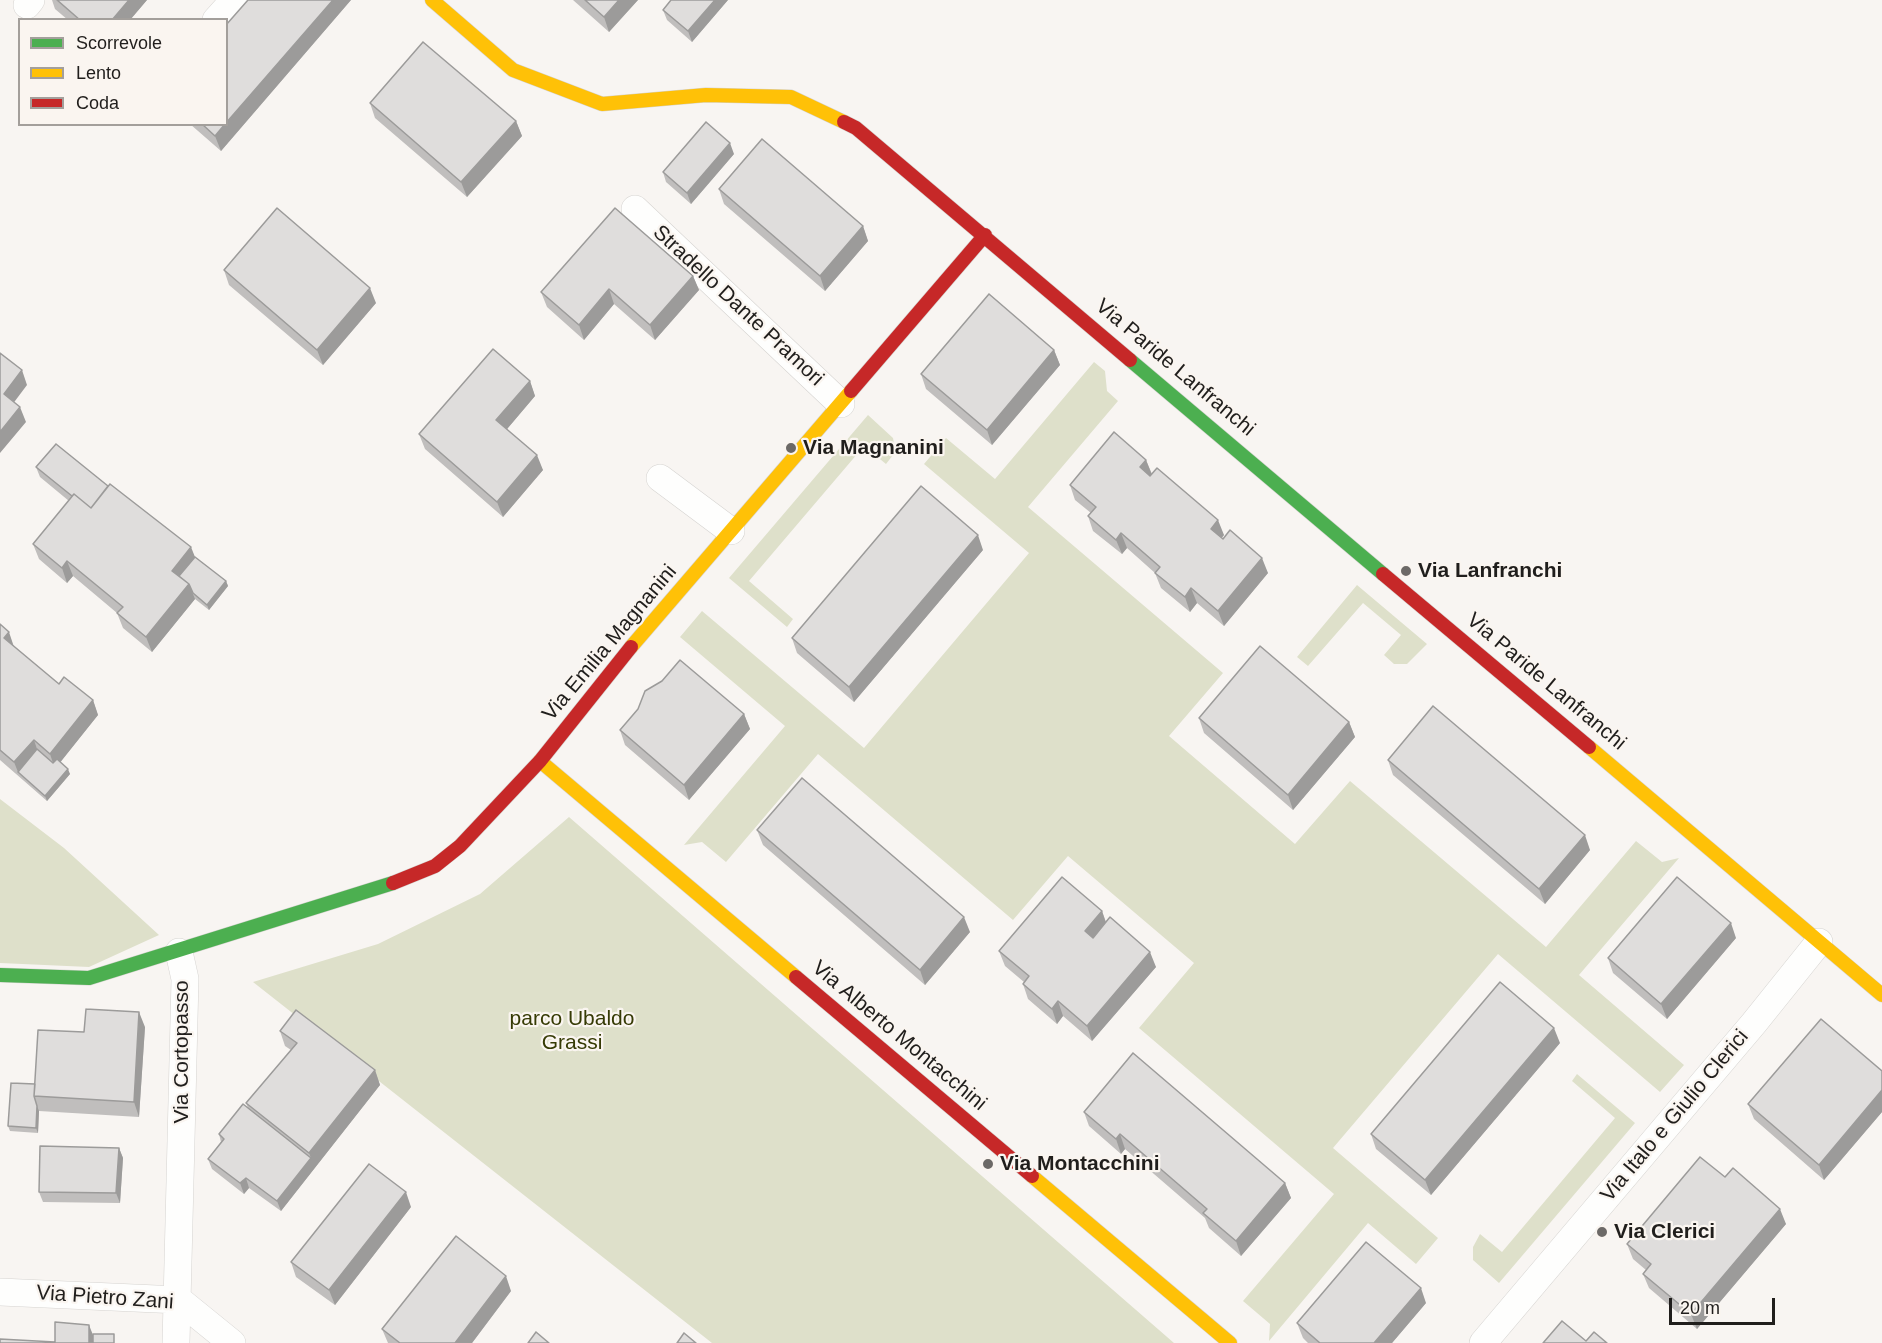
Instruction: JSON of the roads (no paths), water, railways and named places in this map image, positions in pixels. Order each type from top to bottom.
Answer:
[{"type":"street","points":[[218,18],[234,0]]},
{"type":"street","name":"Via Paride Lanfranchi","points":[[432,0],[513,70],[602,104],[706,96],[791,98],[856,128],[1882,995]]},
{"type":"street","name":"Stradello Dante Pramori","points":[[635,209],[841,404]]},
{"type":"street","name":"Via Emilia Magnanini","points":[[179,952],[399,881],[435,866],[460,846],[540,761],[620,660],[985,235]]},
{"type":"street","points":[[660,477],[731,531]]},
{"type":"street","name":"Via Alberto Montacchini","points":[[540,761],[1230,1343]]},
{"type":"street","name":"Via Italo e Giulio Clerici","points":[[1483,1343],[1747,1032],[1819,942]]},
{"type":"street","name":"Via Cortopasso","points":[[0,975],[89,978],[179,952],[185,979],[179,1300],[176,1343]]},
{"type":"street","name":"Via Pietro Zani","points":[[0,1292],[179,1300],[232,1343]]},
{"type":"place","name":"Via Magnanini","points":[[791,448]]},
{"type":"place","name":"Via Lanfranchi","points":[[1406,571]]},
{"type":"place","name":"Via Montacchini","points":[[988,1164]]},
{"type":"place","name":"Via Clerici","points":[[1602,1232]]},
{"type":"park label","name":"parco Ubaldo Grassi","points":[[572,1031]]}]
